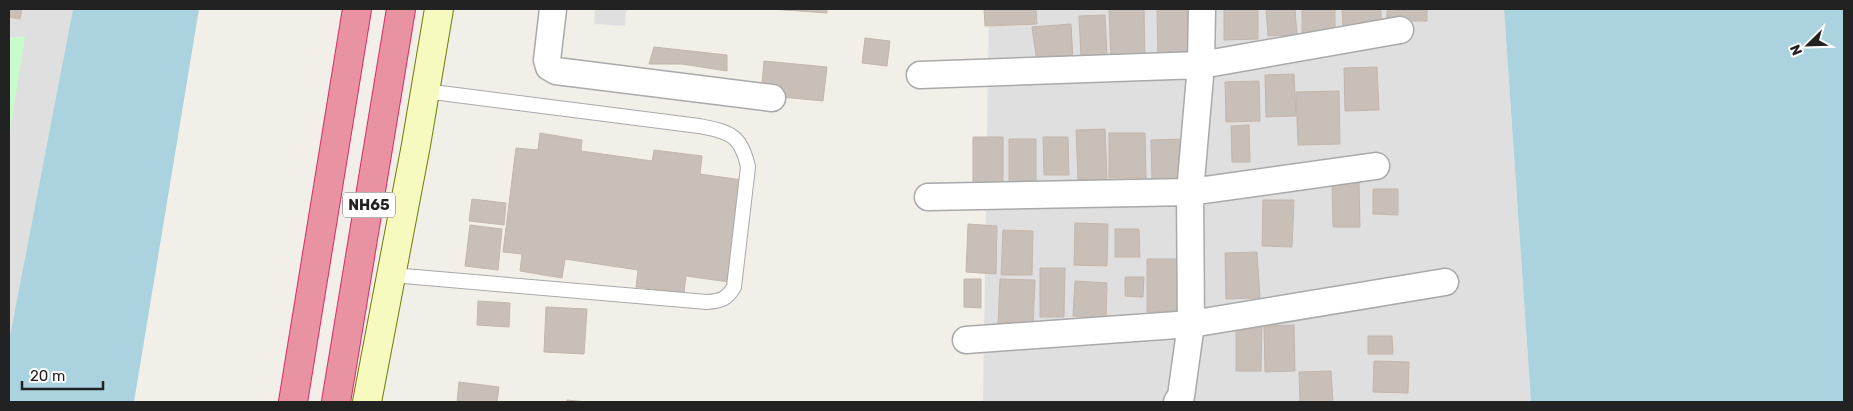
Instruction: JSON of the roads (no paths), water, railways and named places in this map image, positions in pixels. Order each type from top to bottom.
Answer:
[{"type":"highway","name":"NH65","points":[[293,402],[357,9]]},
{"type":"highway","name":"NH65","points":[[336,402],[401,9]]},
{"type":"street","points":[[367,402],[392,275],[438,9]]},
{"type":"street","points":[[553,9],[547,60],[550,67],[556,71],[772,98]]},
{"type":"street","points":[[1177,402],[1182,396],[1191,324],[1190,192],[1201,65],[1202,9]]},
{"type":"street","points":[[920,75],[1201,65],[1400,30]]},
{"type":"street","points":[[928,197],[1190,192],[1376,166]]},
{"type":"street","points":[[966,340],[1191,324],[1445,282]]},
{"type":"lane","points":[[392,275],[707,302],[718,302],[728,297],[734,287],[748,166],[745,153],[737,139],[726,132],[699,126],[425,91]]},
{"type":"water","points":[[73,9],[199,9],[134,402],[9,402],[9,341]]},
{"type":"water","points":[[1504,9],[1844,9],[1844,402],[1531,402]]}]
